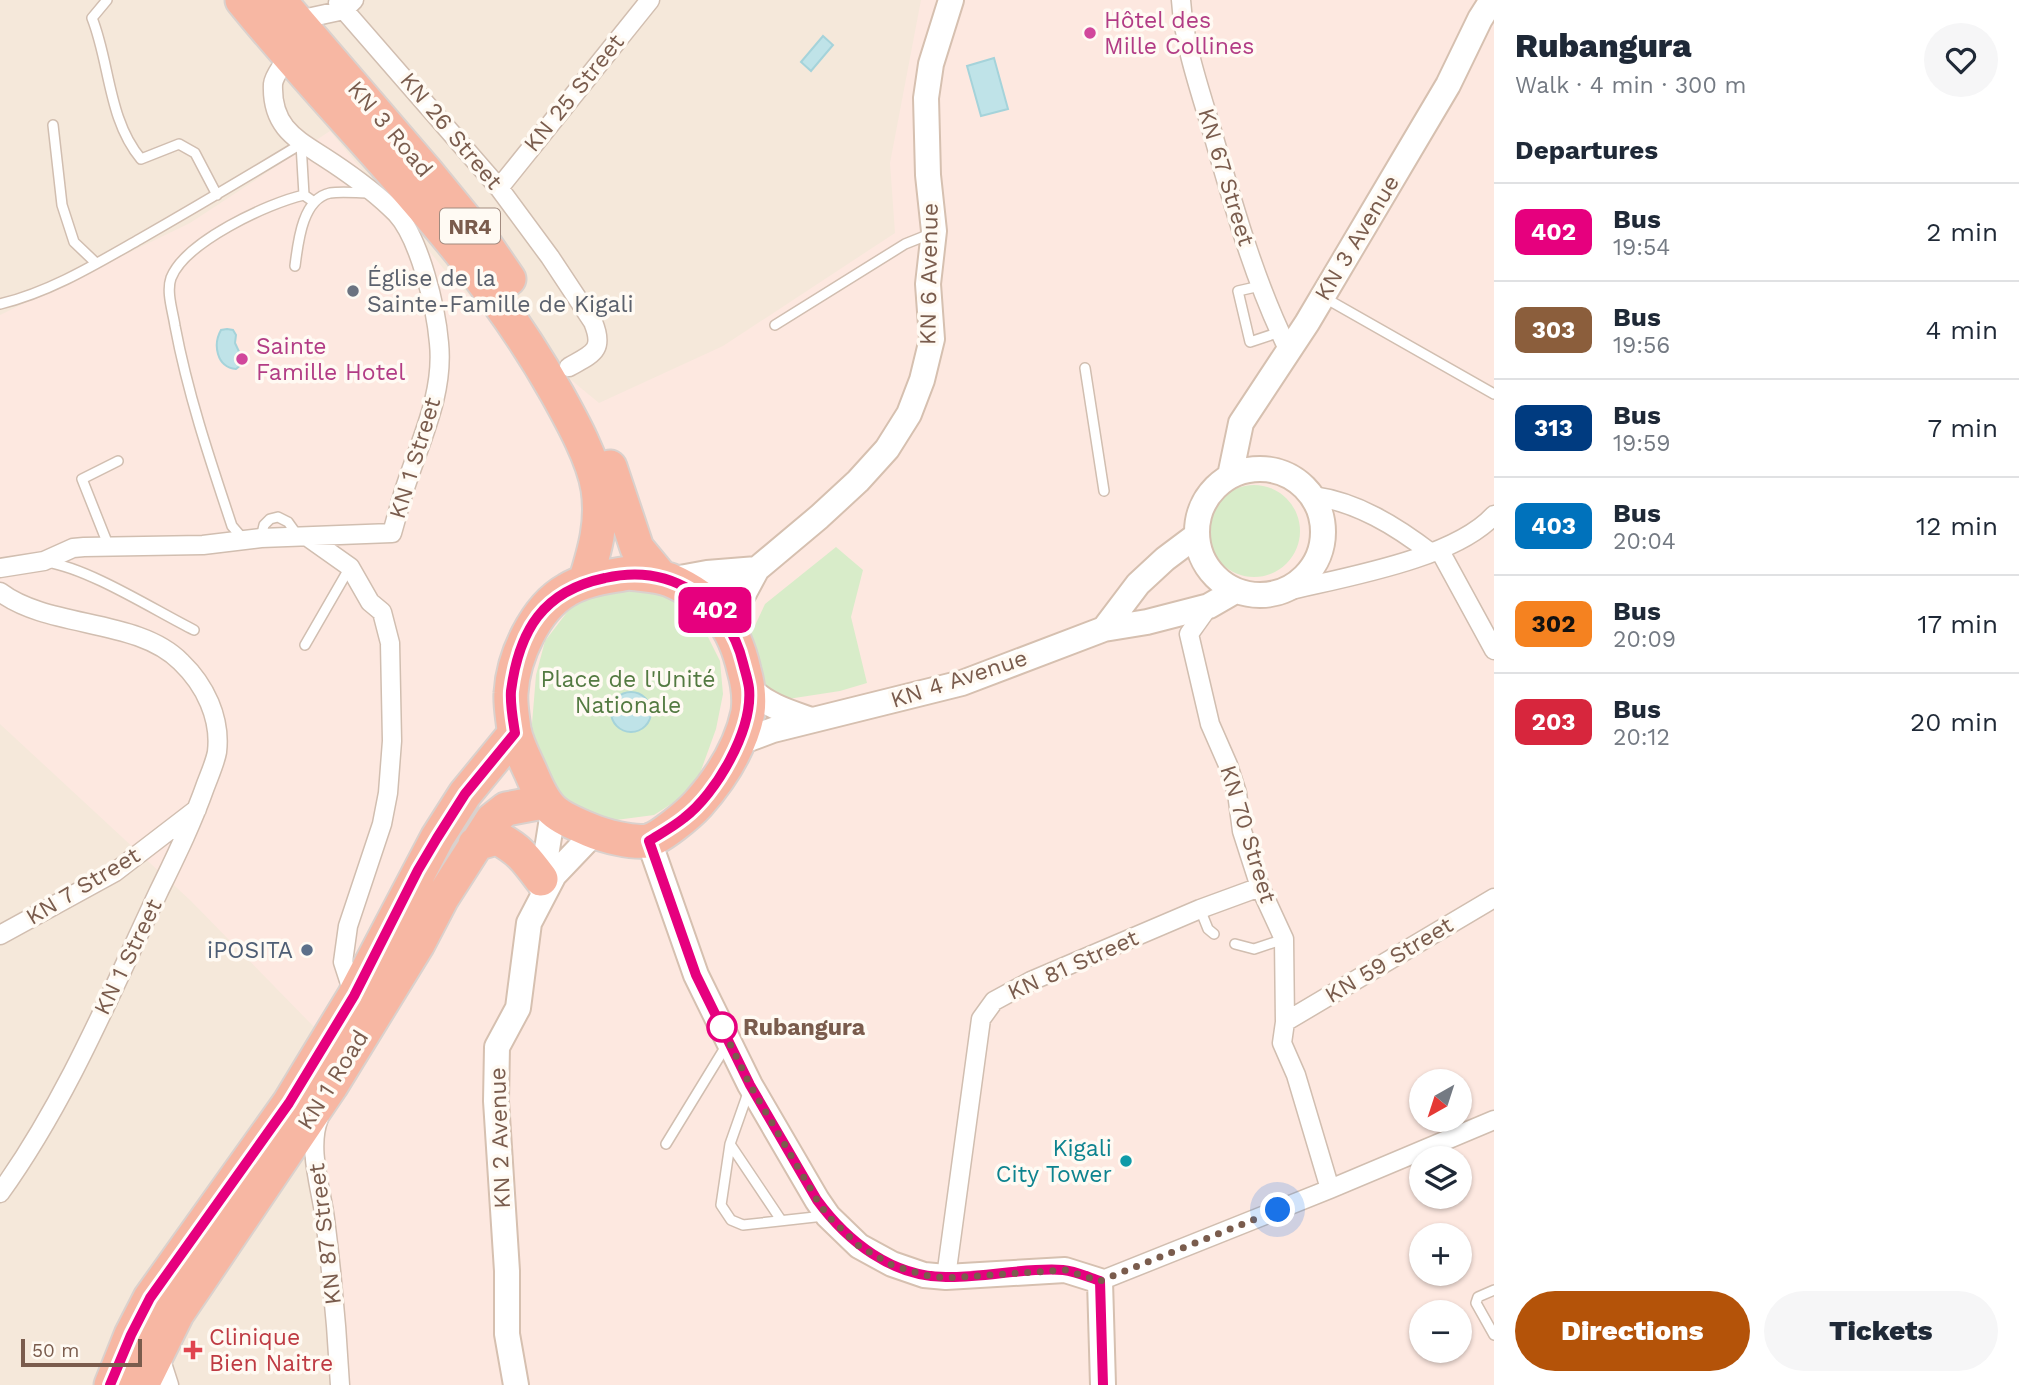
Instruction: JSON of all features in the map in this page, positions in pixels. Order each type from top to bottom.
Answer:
[{"type":"highway","name":"KN 3 Road","points":[[242,0],[287,56],[416,197],[486,282],[542,367],[567,411],[598,485],[601,517],[585,582]]},
{"type":"highway","name":"KN 3 Road","points":[[289,10],[483,241],[569,367],[598,433],[637,548],[665,579]]},
{"type":"highway","points":[[628,573],[665,579],[691,591],[711,606],[727,625],[738,644],[749,688],[748,711],[738,743],[713,788],[686,817],[649,841],[620,838],[595,832],[548,807],[515,733],[511,693],[529,629],[542,609],[566,590],[585,582],[628,573]]},
{"type":"highway","name":"KN 1 Road","points":[[110,1385],[150,1298],[289,1103],[354,996],[437,838],[465,794],[515,733]]},
{"type":"highway","name":"KN 1 Road","points":[[142,1385],[177,1314],[331,1086],[418,944],[475,844],[492,820],[506,809],[548,807]]},
{"type":"highway","points":[[475,844],[497,838],[504,841],[523,855],[541,889]]},
{"type":"main road","name":"KN 6 Avenue","points":[[727,625],[757,569],[858,481],[887,449],[909,414],[922,380],[932,339],[929,284],[934,232],[928,175],[926,99],[931,64],[951,0]]},
{"type":"main road","name":"KN 3 Avenue","points":[[1230,476],[1241,423],[1284,341],[1323,296],[1448,85],[1492,0]]},
{"type":"main road","points":[[1269,469],[1288,475],[1305,486],[1313,496],[1322,516],[1324,538],[1318,560],[1305,578],[1287,591],[1270,596],[1252,596],[1235,591],[1220,581],[1208,568],[1200,552],[1198,517],[1216,486],[1230,476],[1249,470],[1269,469]]},
{"type":"main road","points":[[1104,629],[1138,584],[1197,535]]},
{"type":"main road","points":[[665,579],[757,569]]},
{"type":"main road","name":"KN 4 Avenue","points":[[738,743],[773,730],[962,683],[1104,629],[1157,620],[1209,606],[1235,591]]},
{"type":"main road","points":[[749,688],[760,700],[812,720]]},
{"type":"main road","name":"KN 2 Avenue","points":[[516,1385],[507,1334],[507,1271],[496,1101],[497,1047],[518,1008],[529,923],[541,889],[548,807]]},
{"type":"main road","name":"KN 2 Avenue","points":[[541,889],[595,832]]},
{"type":"main road","points":[[649,841],[696,975],[750,1085],[828,1216],[859,1246],[892,1265],[924,1275],[946,1278],[1065,1270],[1100,1281],[1103,1385]]},
{"type":"street","name":"KN 25 Street","points":[[499,188],[650,0]]},
{"type":"street","name":"KN 67 Street","points":[[1181,0],[1187,48],[1230,193],[1260,286],[1284,341]]},
{"type":"street","name":"KN 26 Street","points":[[345,4],[499,188],[550,257],[593,322],[599,342],[592,354],[569,367]]},
{"type":"street","points":[[289,10],[345,4]]},
{"type":"street","name":"KN 1 Street","points":[[0,568],[44,561],[74,548],[203,545],[253,539],[392,533],[405,486],[435,403],[439,373],[439,344],[426,277],[416,249],[397,215],[334,163],[301,144],[283,128],[276,109],[273,82],[287,56],[289,10]]},
{"type":"street","points":[[1313,496],[1353,505],[1435,552],[1494,650]]},
{"type":"street","points":[[1287,591],[1435,552],[1483,527],[1494,515]]},
{"type":"street","points":[[304,538],[350,568],[370,602],[383,612],[390,643],[393,741],[391,767],[382,824],[348,926],[343,962],[354,996]]},
{"type":"street","name":"KN 1 Street","points":[[0,592],[43,611],[160,646],[192,673],[213,706],[217,734],[217,753],[198,808],[138,940],[64,1087],[34,1141],[0,1193]]},
{"type":"street","name":"KN 70 Street","points":[[1209,606],[1189,634],[1210,724],[1237,793],[1242,831],[1260,887],[1284,939],[1285,1022],[1282,1043],[1296,1075],[1329,1189]]},
{"type":"street","name":"KN 7 Street","points":[[0,934],[115,872],[198,808]]},
{"type":"street","name":"KN 81 Street","points":[[946,1278],[981,1019],[994,1001],[1031,981],[1200,909],[1260,887]]},
{"type":"street","name":"KN 59 Street","points":[[1285,1022],[1494,898]]},
{"type":"street","name":"KN 87 Street","points":[[331,1086],[315,1127],[315,1147],[325,1219],[340,1385]]},
{"type":"street","points":[[1100,1281],[1494,1120]]},
{"type":"street","points":[[158,1350],[169,1385]]},
{"type":"lane","points":[[107,0],[92,18],[101,40],[105,71],[131,148],[141,159],[178,145],[195,153],[217,195]]},
{"type":"lane","points":[[53,125],[62,205],[74,242],[96,263]]},
{"type":"lane","points":[[0,304],[50,287],[96,263],[301,144],[304,195]]},
{"type":"lane","points":[[295,266],[304,223],[314,202],[328,193],[372,193]]},
{"type":"lane","points":[[253,539],[232,526],[195,414],[170,299],[171,278],[193,250],[219,232],[281,200],[304,195],[314,202]]},
{"type":"lane","points":[[775,325],[905,244],[934,232]]},
{"type":"lane","points":[[1260,286],[1238,291],[1238,301],[1250,342],[1284,341]]},
{"type":"lane","points":[[1323,296],[1494,394]]},
{"type":"lane","points":[[1085,368],[1104,491]]},
{"type":"lane","points":[[109,547],[82,479],[118,461]]},
{"type":"lane","points":[[44,561],[99,581],[194,630]]},
{"type":"lane","points":[[305,645],[350,568]]},
{"type":"lane","points":[[1200,909],[1208,929],[1214,934]]},
{"type":"lane","points":[[1236,944],[1254,950],[1284,939]]},
{"type":"lane","points":[[666,1144],[729,1042]]},
{"type":"lane","points":[[750,1085],[730,1143],[721,1205],[731,1220],[743,1225],[828,1216]]},
{"type":"lane","points":[[730,1143],[781,1220]]},
{"type":"lane","points":[[1494,1290],[1478,1297],[1476,1303],[1494,1335]]},
{"type":"shaded area","points":[[0,0],[1494,0],[1494,1385],[0,1385]]},
{"type":"shaded area","points":[[921,0],[1494,0],[1494,1385],[335,1385],[316,1029],[191,901],[0,724],[0,315],[190,223],[330,131],[458,286],[599,403],[723,346],[895,233],[890,163]]},
{"type":"green space","points":[[1245,485],[1263,485],[1280,492],[1293,505],[1300,522],[1300,540],[1293,557],[1280,570],[1263,577],[1245,577],[1228,570],[1215,557],[1208,540],[1208,522],[1215,505],[1228,492]]},
{"type":"green space","points":[[836,547],[863,570],[851,617],[867,683],[840,691],[788,699],[767,689],[751,634],[765,604]]},
{"type":"green space","name":"Place de l'Unité Nationale","points":[[646,588],[679,602],[702,625],[720,661],[723,694],[716,729],[699,776],[679,799],[654,815],[616,820],[597,817],[574,807],[553,788],[531,736],[536,675],[545,641],[571,607],[607,589]]},
{"type":"water","points":[[823,36],[833,45],[811,71],[801,62]]},
{"type":"water","points":[[994,58],[1008,109],[981,116],[967,66]]},
{"type":"water","points":[[221,330],[233,330],[236,335],[235,343],[242,358],[242,364],[236,369],[224,364],[218,354],[217,342]]},
{"type":"water","points":[[631,692],[639,693],[645,698],[650,704],[650,720],[645,726],[639,731],[631,732],[623,731],[617,726],[612,720],[611,712],[612,704],[617,698],[623,693]]},
{"type":"bus line","name":"402","points":[[110,1385],[150,1298],[289,1103],[354,996],[437,838],[465,794],[515,733],[511,693],[529,629],[542,609],[566,590],[585,582],[628,573],[669,580],[691,591],[711,606],[738,644],[749,688],[748,711],[738,743],[713,788],[686,817],[649,841],[696,975],[750,1085],[817,1200],[828,1216],[859,1246],[892,1265],[924,1275],[946,1278],[1065,1270],[1100,1281],[1103,1385]]},
{"type":"place","name":"Hôtel des Mille Collines","points":[[1090,33]]},
{"type":"place","name":"Église de la Sainte-Famille de Kigali","points":[[353,291]]},
{"type":"place","name":"Sainte Famille Hotel","points":[[242,359]]},
{"type":"place","name":"iPOSITA","points":[[307,950]]},
{"type":"place","name":"Rubangura","points":[[722,1027]]},
{"type":"place","name":"Kigali City Tower","points":[[1126,1161]]},
{"type":"place","name":"Clinique Bien Naitre","points":[[193,1350]]},
{"type":"route","points":[[722,1027],[718,1019],[750,1085],[828,1216],[859,1246],[892,1265],[924,1275],[946,1278],[1065,1270],[1100,1281],[1278,1210]]}]
